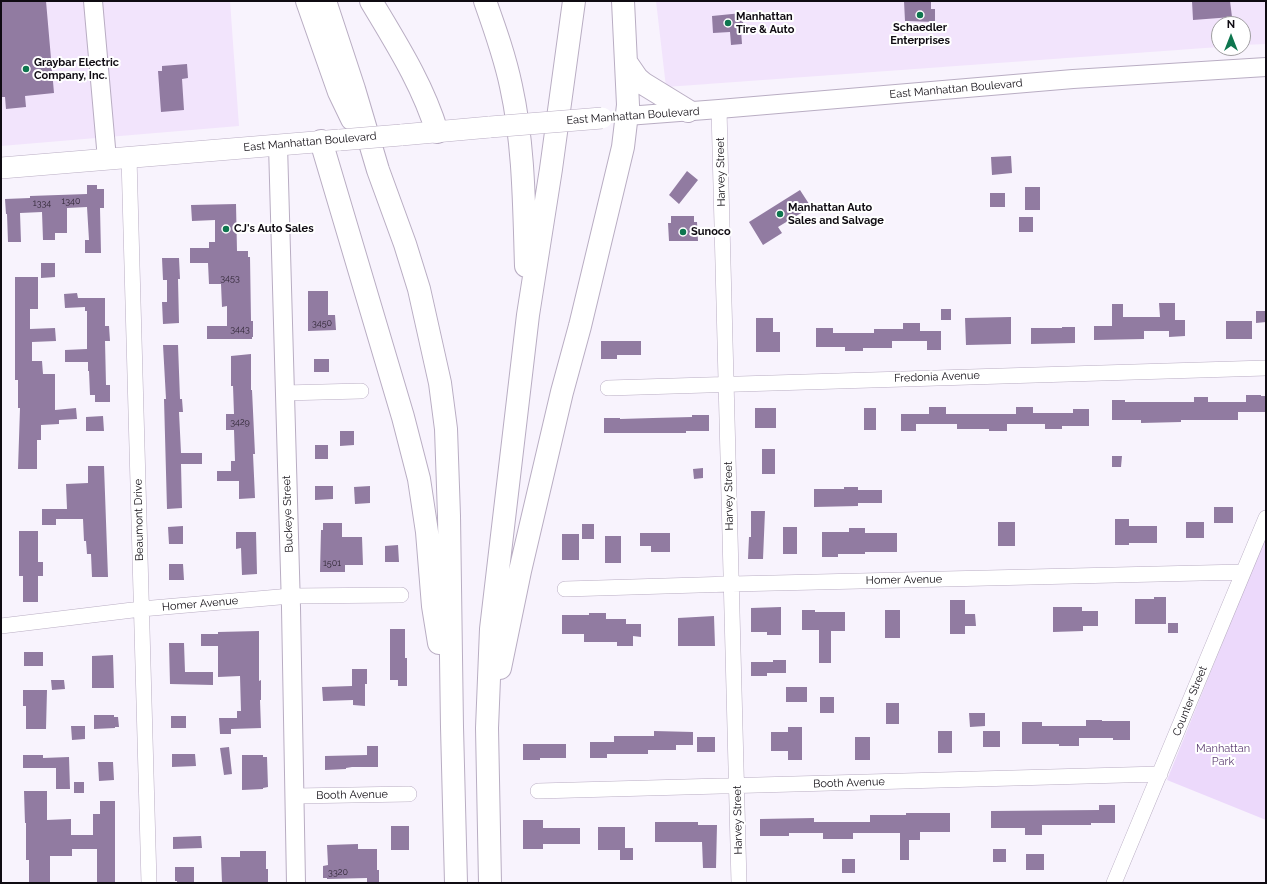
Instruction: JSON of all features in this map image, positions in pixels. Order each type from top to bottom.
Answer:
[{"type":"highway","points":[[307,1],[339,92],[378,170]]},
{"type":"highway","points":[[325,1],[354,89],[378,170],[405,244],[419,289],[440,383],[445,421],[449,516],[456,883]]},
{"type":"highway","points":[[371,1],[420,87],[430,109],[437,132]]},
{"type":"highway","points":[[485,1],[502,52],[511,85],[517,116],[523,170],[528,315]]},
{"type":"highway","points":[[490,883],[487,728],[491,629],[528,315],[552,169],[574,1]]},
{"type":"highway","points":[[487,728],[522,563],[562,392],[580,326],[623,147],[628,94],[623,1]]},
{"type":"highway","points":[[626,62],[637,78],[644,84],[688,111]]},
{"type":"highway","points":[[330,141],[419,479],[427,532],[434,606],[452,727]]},
{"type":"main road","name":"East Manhattan Boulevard","points":[[1,168],[627,116]]},
{"type":"street","points":[[93,1],[107,159]]},
{"type":"street","name":"East Manhattan Boulevard","points":[[627,116],[719,110],[1073,79],[1266,67]]},
{"type":"street","name":"Harvey Street","points":[[719,110],[739,883]]},
{"type":"street","name":"Buckeye Street","points":[[278,145],[296,883]]},
{"type":"street","name":"Beaumont Drive","points":[[130,157],[149,883]]},
{"type":"street","name":"Fredonia Avenue","points":[[608,388],[1266,368]]},
{"type":"street","points":[[284,393],[361,391]]},
{"type":"street","name":"Counter Street","points":[[1114,883],[1266,518]]},
{"type":"street","name":"Homer Avenue","points":[[565,589],[1243,572]]},
{"type":"street","name":"Homer Avenue","points":[[1,626],[141,609],[290,596],[401,595]]},
{"type":"street","name":"Booth Avenue","points":[[538,791],[1160,774]]},
{"type":"street","name":"Booth Avenue","points":[[295,796],[409,794]]},
{"type":"shaded area","points":[[1,1],[230,1],[239,126],[1,146]]},
{"type":"shaded area","points":[[656,1],[1266,1],[1266,44],[1251,45],[1251,16],[1211,16],[1211,48],[666,87]]},
{"type":"green space","name":"Manhattan Park","points":[[1266,535],[1266,820],[1167,780]]},
{"type":"building","name":"Graybar Electric Company, Inc.","points":[[1,1],[46,1],[54,93],[25,96],[26,107],[6,109],[5,97],[1,97]]},
{"type":"building","name":"Schaedler Enterprises","points":[[904,1],[931,1],[931,9],[935,9],[935,22],[905,21]]},
{"type":"building","points":[[1192,1],[1230,1],[1232,16],[1211,16],[1211,19],[1193,20]]},
{"type":"building","name":"Manhattan Tire & Auto","points":[[742,13],[744,30],[741,30],[742,44],[731,45],[730,32],[713,33],[712,16]]},
{"type":"building","points":[[187,64],[188,78],[182,79],[184,110],[161,112],[158,71],[162,71],[162,66]]},
{"type":"building","points":[[1011,156],[1012,173],[992,175],[991,157]]},
{"type":"building","points":[[687,171],[698,180],[679,204],[669,195]]},
{"type":"building","points":[[87,185],[97,185],[97,189],[104,189],[104,208],[100,208],[101,253],[85,253],[85,240],[89,240],[87,207],[67,208],[67,233],[55,233],[55,240],[43,240],[42,212],[20,213],[21,242],[8,242],[5,199],[30,198],[30,196],[87,194]]},
{"type":"building","points":[[1025,187],[1040,187],[1040,210],[1025,210]]},
{"type":"building","name":"Manhattan Auto Sales and Salvage","points":[[800,190],[811,207],[778,227],[782,233],[763,245],[749,222]]},
{"type":"building","points":[[990,193],[1005,193],[1005,207],[990,207]]},
{"type":"building","points":[[236,204],[237,251],[248,251],[248,257],[250,257],[251,321],[253,321],[253,337],[252,339],[207,339],[207,326],[227,326],[227,306],[222,307],[221,284],[209,284],[208,263],[190,263],[190,248],[209,248],[209,242],[215,242],[215,220],[192,221],[191,205]]},
{"type":"building","name":"Sunoco","points":[[671,216],[694,216],[694,222],[697,222],[698,241],[669,241],[668,223],[671,223]]},
{"type":"building","points":[[1019,217],[1033,217],[1033,232],[1019,232]]},
{"type":"building","points":[[162,258],[179,258],[179,323],[163,324],[162,302],[167,302],[167,280],[163,280]]},
{"type":"building","points":[[41,263],[55,263],[55,277],[41,278]]},
{"type":"building","points":[[15,277],[38,277],[38,309],[30,309],[30,329],[55,328],[56,341],[32,342],[32,361],[42,361],[43,374],[55,374],[55,410],[76,408],[77,419],[59,420],[59,424],[41,425],[41,440],[37,440],[37,469],[18,469],[20,408],[18,408],[18,380],[15,380]]},
{"type":"building","points":[[308,291],[328,291],[328,315],[335,315],[336,330],[308,331]]},
{"type":"building","points":[[77,293],[78,298],[105,298],[105,326],[109,326],[110,341],[105,341],[106,385],[110,385],[110,402],[95,402],[95,395],[90,395],[88,362],[65,362],[65,350],[87,349],[87,311],[85,311],[85,307],[65,308],[64,294]]},
{"type":"building","points":[[1159,303],[1175,303],[1175,320],[1185,320],[1185,336],[1169,337],[1169,331],[1144,331],[1144,339],[1094,340],[1094,326],[1112,326],[1112,304],[1123,304],[1123,317],[1160,317]]},
{"type":"building","points":[[941,309],[951,309],[951,320],[941,320]]},
{"type":"building","points":[[1256,311],[1266,311],[1266,322],[1256,323]]},
{"type":"building","points":[[1011,317],[1011,344],[966,345],[965,318]]},
{"type":"building","points":[[756,318],[773,318],[773,332],[780,332],[780,352],[756,352]]},
{"type":"building","points":[[1226,321],[1252,321],[1252,339],[1226,339]]},
{"type":"building","points":[[903,323],[920,323],[920,331],[941,331],[941,350],[927,350],[927,341],[892,341],[892,348],[863,348],[863,351],[845,351],[845,347],[816,347],[816,328],[833,328],[833,333],[874,333],[874,329],[903,329]]},
{"type":"building","points":[[1075,327],[1075,343],[1031,344],[1031,328]]},
{"type":"building","points":[[601,341],[641,341],[641,355],[617,355],[617,359],[601,359]]},
{"type":"building","points":[[163,345],[178,345],[180,399],[182,399],[183,412],[179,412],[181,453],[202,453],[202,464],[181,464],[182,508],[167,509],[164,399],[166,399]]},
{"type":"building","points":[[251,354],[251,390],[255,454],[253,454],[255,498],[239,499],[239,481],[217,481],[217,471],[231,471],[231,461],[235,461],[234,430],[226,430],[226,414],[234,414],[233,386],[231,386],[231,356]]},
{"type":"building","points":[[314,359],[329,359],[329,372],[314,372]]},
{"type":"building","points":[[1246,395],[1266,396],[1266,412],[1238,412],[1238,420],[1181,420],[1181,422],[1141,423],[1141,420],[1112,420],[1112,400],[1125,400],[1125,402],[1194,402],[1194,397],[1208,397],[1208,402],[1246,402]]},
{"type":"building","points":[[929,407],[946,407],[946,414],[1016,414],[1016,407],[1033,407],[1033,413],[1073,413],[1073,409],[1089,409],[1089,426],[1062,426],[1062,429],[1045,429],[1045,424],[1007,424],[1007,431],[989,431],[989,429],[957,429],[957,424],[916,424],[916,431],[901,431],[901,414],[929,414]]},
{"type":"building","points":[[755,408],[776,408],[776,428],[755,428]]},
{"type":"building","points":[[864,408],[876,408],[876,430],[864,430]]},
{"type":"building","points":[[692,415],[709,415],[709,431],[686,431],[686,433],[604,433],[604,418],[692,417]]},
{"type":"building","points":[[103,416],[104,431],[86,431],[86,417]]},
{"type":"building","points":[[340,431],[354,431],[354,445],[340,446]]},
{"type":"building","points":[[315,445],[328,445],[328,459],[315,459]]},
{"type":"building","points":[[762,449],[775,449],[775,474],[762,474]]},
{"type":"building","points":[[1112,456],[1122,456],[1121,467],[1112,467]]},
{"type":"building","points":[[88,466],[104,466],[108,577],[92,577],[91,554],[87,554],[86,541],[84,541],[83,519],[56,519],[56,525],[42,525],[42,509],[67,509],[66,484],[88,483]]},
{"type":"building","points":[[703,468],[703,478],[694,479],[693,469]]},
{"type":"building","points":[[315,486],[333,486],[333,499],[315,500]]},
{"type":"building","points":[[370,486],[370,503],[355,504],[354,487]]},
{"type":"building","points":[[844,487],[858,487],[858,490],[882,490],[882,503],[858,503],[858,506],[814,507],[814,489],[844,489]]},
{"type":"building","points":[[1214,507],[1233,507],[1233,523],[1214,523]]},
{"type":"building","points":[[751,511],[765,511],[763,559],[748,559],[749,537],[751,537]]},
{"type":"building","points":[[1115,519],[1129,519],[1129,526],[1157,526],[1157,543],[1129,543],[1129,545],[1115,545]]},
{"type":"building","points":[[998,522],[1015,522],[1015,546],[998,546]]},
{"type":"building","points":[[1186,522],[1204,522],[1204,538],[1186,538]]},
{"type":"building","points":[[323,523],[342,523],[342,537],[362,537],[363,565],[345,565],[345,572],[320,572],[321,530],[323,530]]},
{"type":"building","points":[[582,524],[594,524],[594,539],[582,539]]},
{"type":"building","points":[[183,526],[183,544],[169,544],[168,527]]},
{"type":"building","points":[[783,527],[797,527],[797,554],[783,554]]},
{"type":"building","points":[[849,528],[865,528],[865,533],[897,533],[897,552],[865,552],[865,554],[838,554],[838,557],[822,557],[822,532],[849,532]]},
{"type":"building","points":[[19,531],[38,531],[38,562],[43,562],[43,576],[38,576],[38,602],[23,602],[23,576],[19,576]]},
{"type":"building","points":[[236,532],[256,532],[257,574],[242,575],[241,548],[236,549]]},
{"type":"building","points":[[640,533],[670,533],[670,552],[651,552],[651,546],[640,546]]},
{"type":"building","points":[[562,534],[579,534],[579,560],[562,560]]},
{"type":"building","points":[[605,536],[621,536],[621,563],[605,563]]},
{"type":"building","points":[[398,545],[399,562],[385,562],[385,546]]},
{"type":"building","points":[[169,564],[183,564],[184,580],[169,580]]},
{"type":"building","points":[[1154,597],[1166,597],[1166,624],[1135,624],[1135,599],[1154,599]]},
{"type":"building","points":[[950,600],[965,600],[965,614],[975,614],[976,626],[965,626],[965,634],[950,634]]},
{"type":"building","points":[[781,607],[781,635],[767,635],[767,632],[751,632],[751,608]]},
{"type":"building","points":[[1053,607],[1082,607],[1082,611],[1098,611],[1098,626],[1083,626],[1083,631],[1053,632]]},
{"type":"building","points":[[802,610],[815,610],[815,612],[845,612],[845,631],[831,631],[831,663],[819,663],[819,630],[802,630]]},
{"type":"building","points":[[885,610],[900,610],[900,638],[885,638]]},
{"type":"building","points":[[589,613],[606,613],[606,619],[626,619],[626,624],[641,624],[641,637],[633,636],[633,646],[617,646],[617,642],[584,642],[584,634],[562,634],[562,615],[589,615]]},
{"type":"building","points":[[714,616],[715,646],[678,646],[678,618]]},
{"type":"building","points":[[1168,623],[1178,623],[1178,633],[1168,633]]},
{"type":"building","points":[[390,629],[405,629],[407,686],[398,686],[398,680],[390,680]]},
{"type":"building","points":[[259,631],[261,728],[231,729],[231,734],[220,734],[219,718],[237,718],[237,711],[241,711],[240,676],[218,677],[218,646],[201,646],[201,634]]},
{"type":"building","points":[[169,643],[184,643],[185,672],[213,672],[213,685],[170,684]]},
{"type":"building","points":[[24,652],[43,652],[43,666],[24,666]]},
{"type":"building","points":[[113,655],[114,688],[92,688],[92,656]]},
{"type":"building","points":[[773,660],[786,660],[786,673],[767,673],[767,676],[751,676],[751,662],[773,662]]},
{"type":"building","points":[[352,669],[367,669],[365,706],[353,705],[353,700],[323,701],[322,687],[352,686]]},
{"type":"building","points":[[51,680],[64,680],[65,689],[52,690]]},
{"type":"building","points":[[786,687],[807,687],[807,702],[786,702]]},
{"type":"building","points":[[23,690],[47,690],[46,729],[26,729],[26,706],[23,706]]},
{"type":"building","points":[[820,697],[834,697],[834,713],[820,713]]},
{"type":"building","points":[[886,703],[899,703],[899,724],[886,724]]},
{"type":"building","points":[[969,713],[985,713],[985,726],[970,727]]},
{"type":"building","points":[[94,715],[114,715],[114,717],[118,717],[119,727],[94,729]]},
{"type":"building","points":[[171,716],[186,716],[186,728],[171,728]]},
{"type":"building","points":[[1086,720],[1130,721],[1130,740],[1113,740],[1113,738],[1079,738],[1079,746],[1059,746],[1059,744],[1022,744],[1022,722],[1042,722],[1042,726],[1086,726]]},
{"type":"building","points":[[71,726],[85,726],[85,739],[72,740]]},
{"type":"building","points":[[788,727],[802,727],[802,760],[788,760],[788,751],[771,751],[771,732],[788,732]]},
{"type":"building","points":[[654,731],[693,732],[693,745],[676,745],[676,750],[648,750],[648,754],[607,754],[607,758],[590,758],[590,742],[614,742],[614,736],[654,736]]},
{"type":"building","points":[[938,731],[952,731],[952,753],[938,753]]},
{"type":"building","points":[[983,731],[1000,731],[1000,747],[983,747]]},
{"type":"building","points":[[697,737],[715,737],[715,752],[697,752]]},
{"type":"building","points":[[855,737],[870,737],[870,760],[855,760]]},
{"type":"building","points":[[523,744],[566,744],[566,758],[540,758],[540,760],[523,760]]},
{"type":"building","points":[[367,746],[378,746],[378,767],[352,767],[346,769],[325,770],[325,756],[367,755]]},
{"type":"building","points":[[229,747],[232,774],[224,775],[220,748]]},
{"type":"building","points":[[172,754],[195,754],[196,766],[172,767]]},
{"type":"building","points":[[23,755],[43,755],[43,758],[69,757],[70,789],[56,789],[56,768],[23,768]]},
{"type":"building","points":[[242,755],[263,755],[263,757],[267,757],[268,787],[263,789],[242,790]]},
{"type":"building","points":[[98,762],[113,762],[114,780],[99,781]]},
{"type":"building","points":[[74,782],[84,782],[84,793],[74,793]]},
{"type":"building","points":[[24,791],[47,791],[47,820],[71,819],[71,835],[93,835],[93,814],[100,814],[100,801],[115,801],[115,883],[97,883],[97,849],[72,849],[72,856],[50,856],[50,883],[29,883],[29,860],[26,860]]},
{"type":"building","points":[[1099,805],[1115,805],[1115,823],[1091,823],[1091,825],[1042,825],[1042,835],[1025,835],[1025,828],[991,828],[991,811],[1099,810]]},
{"type":"building","points":[[906,813],[950,813],[950,832],[920,832],[920,840],[909,840],[909,860],[900,860],[900,833],[853,833],[853,839],[823,839],[823,833],[789,833],[789,836],[760,836],[760,819],[814,818],[814,822],[870,822],[870,815],[906,815]]},
{"type":"building","points":[[523,820],[543,820],[543,828],[580,828],[580,844],[543,844],[543,849],[523,849]]},
{"type":"building","points":[[655,822],[698,822],[698,825],[717,825],[716,868],[703,868],[702,842],[655,842]]},
{"type":"building","points":[[391,826],[409,826],[409,850],[391,850]]},
{"type":"building","points":[[598,827],[625,827],[625,848],[633,848],[633,860],[620,860],[620,850],[598,850]]},
{"type":"building","points":[[201,836],[202,848],[173,849],[173,837]]},
{"type":"building","points":[[358,844],[358,849],[377,849],[377,870],[379,870],[379,883],[367,883],[367,878],[323,878],[323,866],[328,865],[327,845]]},
{"type":"building","points":[[993,849],[1006,849],[1006,862],[993,862]]},
{"type":"building","points":[[240,851],[266,851],[268,883],[222,883],[221,857],[240,857]]},
{"type":"building","points":[[1026,854],[1044,854],[1044,870],[1026,870]]},
{"type":"building","points":[[842,859],[855,859],[855,873],[842,873]]},
{"type":"building","points":[[175,867],[194,867],[194,883],[177,883],[177,881],[175,881]]},
{"type":"place","name":"Schaedler Enterprises","points":[[920,15]]},
{"type":"place","name":"Manhattan Tire & Auto","points":[[728,23]]},
{"type":"place","name":"Graybar Electric Company, Inc.","points":[[26,69]]},
{"type":"place","name":"Manhattan Auto Sales and Salvage","points":[[780,214]]},
{"type":"place","name":"CJ's Auto Sales","points":[[226,229]]},
{"type":"place","name":"Sunoco","points":[[683,232]]}]
